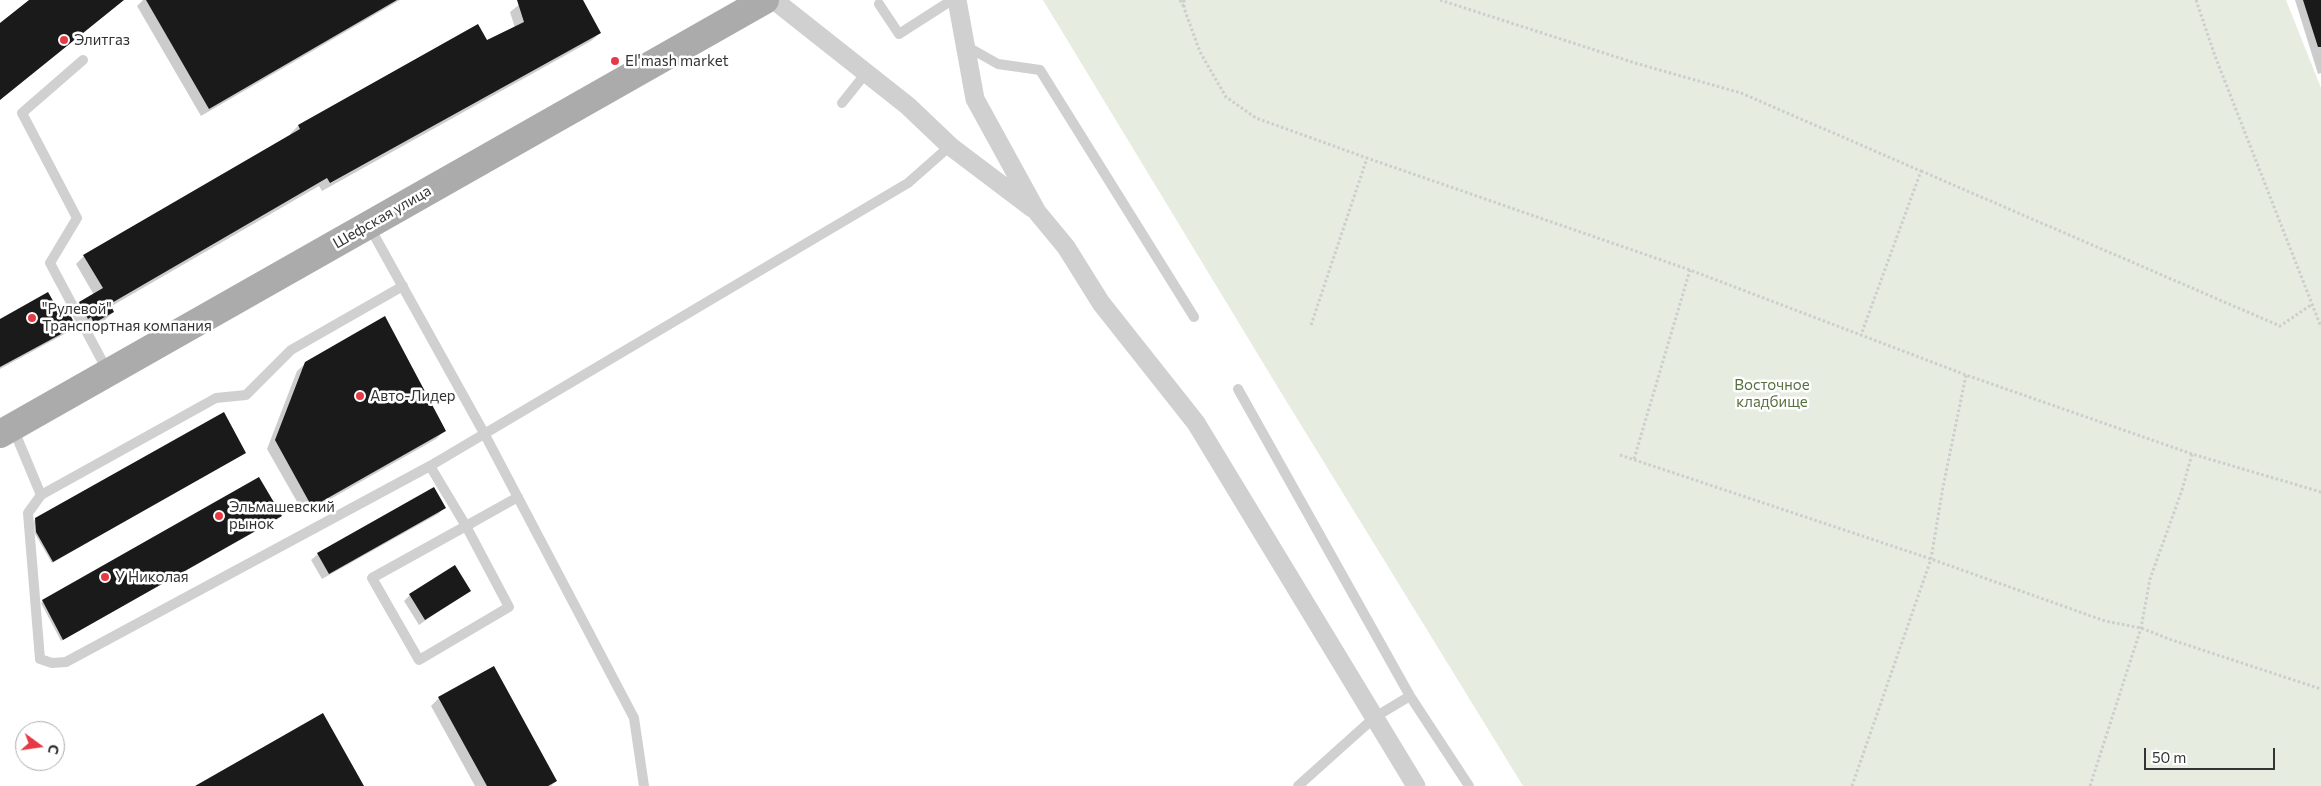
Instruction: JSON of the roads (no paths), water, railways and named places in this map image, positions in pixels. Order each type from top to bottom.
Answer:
[{"type":"main road","name":"Шефская улица","points":[[6,430],[108,373],[375,236],[765,0]]},
{"type":"street","points":[[774,0],[908,106],[950,146],[1037,212]]},
{"type":"street","points":[[957,0],[975,99],[1037,212],[1066,247],[1101,303],[1196,423],[1416,786]]},
{"type":"lane","points":[[879,4],[898,34],[952,0]]},
{"type":"lane","points":[[966,46],[998,64],[1040,70],[1194,317]]},
{"type":"lane","points":[[83,60],[22,113],[77,218],[50,262],[108,373]]},
{"type":"lane","points":[[842,104],[866,73]]},
{"type":"lane","points":[[403,286],[291,350],[246,395],[216,398],[41,495],[28,513],[40,659],[52,663],[66,662],[430,466],[908,183],[950,146]]},
{"type":"lane","points":[[375,236],[484,433],[634,718],[644,786]]},
{"type":"lane","points":[[1238,389],[1410,696],[1469,786]]},
{"type":"lane","points":[[6,430],[41,495]]},
{"type":"lane","points":[[430,466],[466,526],[509,607],[419,660],[372,578],[466,526],[518,497]]},
{"type":"lane","points":[[1298,786],[1375,717],[1410,696]]},
{"type":"place","name":"Элитгаз","points":[[64,40]]},
{"type":"place","name":"El'mash market","points":[[615,61]]},
{"type":"place","name":"\"Рулевой\" Транспортная компания","points":[[32,318]]},
{"type":"place","name":"Авто-Лидер","points":[[360,396]]},
{"type":"place","name":"Эльмашевский рынок","points":[[219,516]]},
{"type":"place","name":"У Николая","points":[[105,577]]},
{"type":"park label","name":"Восточное кладбище","points":[[1772,394]]}]
